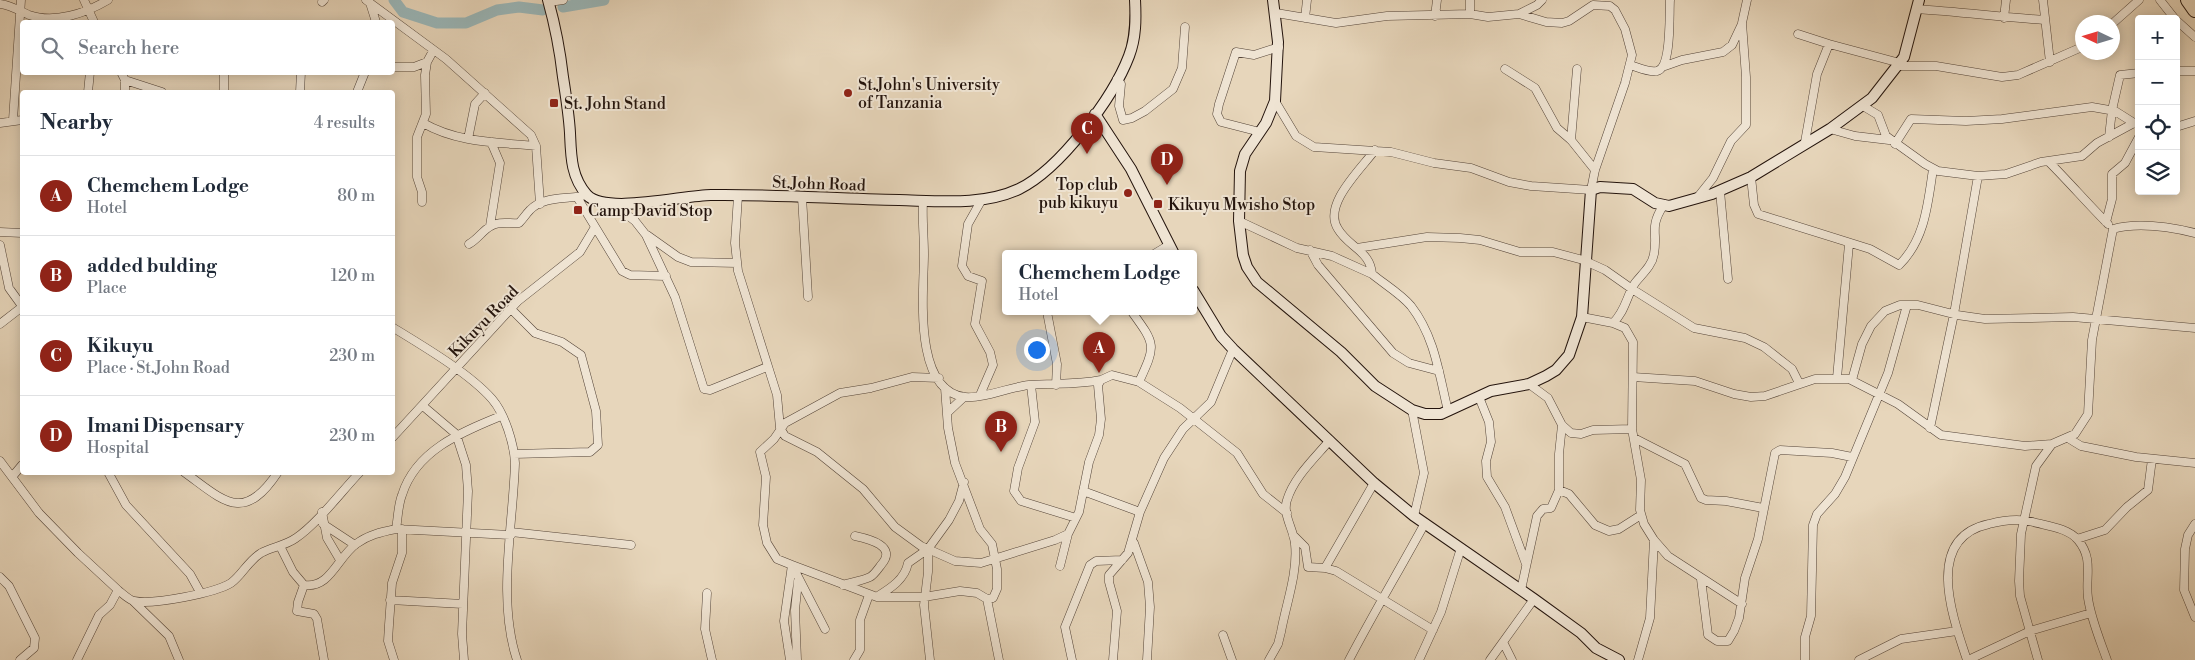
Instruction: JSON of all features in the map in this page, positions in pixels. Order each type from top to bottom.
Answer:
[{"type":"highway","points":[[2188,0],[2195,10]]},
{"type":"street","points":[[13,120],[21,0]]},
{"type":"street","points":[[84,0],[93,20]]},
{"type":"street","points":[[0,4],[43,17],[89,12],[108,0]]},
{"type":"street","points":[[563,0],[548,1],[563,74],[571,159],[582,196],[595,227],[622,271],[630,275],[666,276]]},
{"type":"street","name":"St.John Road","points":[[582,196],[613,204],[711,195],[981,201],[1021,188],[1062,158],[1095,114],[1117,79],[1129,56],[1136,27],[1136,0]]},
{"type":"street","points":[[1273,0],[1276,13],[1278,47],[1276,101],[1242,163],[1239,221],[1243,254],[1247,267],[1257,282],[1341,352],[1375,386],[1412,410],[1433,415],[1448,411],[1497,390],[1529,384],[1546,376],[1564,362],[1579,330],[1582,317],[1594,170],[1630,66],[1632,55],[1629,38],[1619,17],[1609,3],[1593,5],[1569,21],[1562,23],[1546,22],[1519,14]]},
{"type":"street","points":[[1305,18],[1307,0]]},
{"type":"street","points":[[1435,16],[1437,0]]},
{"type":"street","points":[[1470,0],[1470,14]]},
{"type":"street","points":[[1276,13],[1340,23],[1387,16],[1470,14],[1488,17],[1519,14],[1537,5],[1542,0]]},
{"type":"street","points":[[1665,66],[1670,33],[1670,0]]},
{"type":"street","points":[[1630,66],[1654,72],[1682,60],[1723,52],[1732,45],[1742,23],[1747,0]]},
{"type":"street","points":[[2004,18],[2006,0]]},
{"type":"street","points":[[2043,0],[2050,62]]},
{"type":"street","points":[[2120,17],[2139,0]]},
{"type":"street","points":[[2160,0],[2173,15]]},
{"type":"street","points":[[368,1],[375,20]]},
{"type":"street","points":[[368,1],[393,20]]},
{"type":"street","points":[[1276,101],[1290,128],[1304,142],[1314,147],[1332,150],[1376,150],[1434,163],[1471,168],[1509,182],[1531,186],[1591,190],[1600,187],[1633,188],[1663,206],[1720,191],[1751,177],[1805,142],[1830,129],[1863,106],[1900,64],[1918,5],[2004,18],[2045,20]]},
{"type":"street","points":[[395,21],[446,59],[531,134],[536,146],[540,204]]},
{"type":"street","points":[[1697,198],[1713,178],[1731,141],[1746,125],[1742,23]]},
{"type":"street","points":[[2180,23],[2195,37]]},
{"type":"street","points":[[1117,79],[1121,84],[1120,115],[1123,120],[1132,118],[1170,93],[1176,84],[1182,68],[1185,27]]},
{"type":"street","points":[[1798,34],[1900,64],[1936,66],[2002,77],[2015,76],[2075,50]]},
{"type":"street","points":[[1732,45],[1744,44]]},
{"type":"street","points":[[1805,142],[1817,74],[1829,44]]},
{"type":"street","points":[[1260,132],[1221,122],[1217,114],[1219,104],[1236,52],[1254,55],[1278,47]]},
{"type":"street","points":[[422,202],[422,192],[417,177],[416,150],[417,137],[426,114],[427,62],[433,50]]},
{"type":"street","points":[[395,67],[414,66],[427,62]]},
{"type":"street","points":[[1505,69],[1535,88],[1557,128],[1572,140],[1594,170]]},
{"type":"street","points":[[1572,140],[1578,69]]},
{"type":"street","points":[[2180,71],[2195,71]]},
{"type":"street","points":[[2109,137],[2112,110],[2120,75],[2135,73]]},
{"type":"street","points":[[88,90],[90,75]]},
{"type":"street","points":[[224,75],[224,90]]},
{"type":"street","points":[[300,90],[301,75]]},
{"type":"street","points":[[358,90],[365,75]]},
{"type":"street","points":[[125,90],[123,76],[157,90]]},
{"type":"street","points":[[468,139],[476,104],[485,93]]},
{"type":"street","points":[[1863,106],[1878,115],[1884,133],[1892,142],[1933,169],[1978,176],[2006,174],[2049,162],[2082,156],[2097,143],[2135,124]]},
{"type":"street","points":[[1892,142],[1911,119],[1966,121],[2039,115],[2052,111],[2092,107],[2112,110],[2135,122]]},
{"type":"street","points":[[1095,114],[1131,169],[1171,250]]},
{"type":"street","points":[[0,123],[20,120]]},
{"type":"street","points":[[2180,126],[2195,121]]},
{"type":"street","points":[[423,123],[447,135],[491,142],[536,146]]},
{"type":"street","points":[[1830,129],[1855,136],[1892,142]]},
{"type":"street","points":[[490,226],[500,163],[491,142]]},
{"type":"street","points":[[2106,222],[2112,199],[2112,174],[2125,163],[2135,144]]},
{"type":"street","points":[[1372,274],[1371,265],[1337,228],[1335,208],[1337,200],[1376,150]]},
{"type":"street","points":[[2049,162],[2084,197],[2096,214],[2113,229]]},
{"type":"street","points":[[1751,177],[1754,205],[1758,214],[1875,251],[1899,265],[1918,240],[1927,209],[1933,169]]},
{"type":"street","points":[[1930,428],[1954,314],[1978,176]]},
{"type":"street","points":[[1720,191],[1728,279]]},
{"type":"street","points":[[470,244],[478,239],[490,226],[519,223],[530,210],[540,204],[552,200],[582,196]]},
{"type":"street","points":[[738,196],[735,243],[739,278],[777,395],[780,428],[785,436],[817,452],[863,489],[895,527],[928,549],[960,562],[981,563],[994,560],[1068,534]]},
{"type":"street","points":[[802,197],[808,296]]},
{"type":"street","points":[[923,201],[923,334],[939,378],[945,388],[951,448],[980,529],[992,544],[997,589],[993,598],[987,599],[977,593],[960,592],[924,597],[873,596],[777,559],[772,554],[763,525],[766,477],[760,456],[762,449],[774,439],[780,428],[792,418],[840,393],[877,387],[912,377],[939,378]]},
{"type":"street","points":[[980,395],[993,365],[990,352],[975,324],[982,281],[968,276],[962,266],[968,224],[981,201]]},
{"type":"street","points":[[613,204],[635,220],[646,235],[675,297],[704,389],[710,390],[767,367]]},
{"type":"street","points":[[1614,323],[1622,313],[1632,289],[1652,262],[1654,254],[1654,226],[1663,206]]},
{"type":"street","points":[[1239,221],[1297,248],[1332,256],[1372,274],[1410,305],[1433,346],[1448,411]]},
{"type":"street","points":[[2113,229],[2128,226],[2195,233]]},
{"type":"street","name":"Kikuyu Road","points":[[395,435],[511,309],[580,252],[595,227]]},
{"type":"street","points":[[1633,376],[1695,381],[1734,394],[1751,397],[1765,396],[1815,378],[1852,380],[1879,392],[1941,435],[2025,446],[2052,444],[2075,434],[2088,414],[2090,365],[2096,320],[2113,229]]},
{"type":"street","points":[[0,232],[20,233]]},
{"type":"street","points":[[646,235],[678,257],[691,262],[737,263]]},
{"type":"street","points":[[1357,248],[1427,237],[1460,238],[1480,240],[1520,252],[1553,252],[1587,262],[1605,270],[1694,328],[1744,338],[1764,346],[1792,369],[1799,383]]},
{"type":"street","points":[[1837,378],[1849,244]]},
{"type":"street","points":[[0,245],[9,288],[20,303]]},
{"type":"street","points":[[1310,250],[1318,265],[1392,353],[1409,364],[1439,371]]},
{"type":"street","points":[[1197,296],[1222,336],[1233,349],[1374,483],[1414,516],[1534,598],[1581,633],[1605,660]]},
{"type":"street","points":[[1805,660],[1805,637],[1811,616],[1813,525],[1817,514],[1841,484],[1888,373],[1907,305]]},
{"type":"street","points":[[1852,380],[1862,344],[1871,326],[1878,316],[1891,307],[1907,305],[1985,319],[2073,317],[2195,328]]},
{"type":"street","points":[[0,324],[20,308]]},
{"type":"street","points":[[511,309],[535,333],[562,342],[581,354],[598,422],[598,445],[590,452],[514,454]]},
{"type":"street","points":[[1048,315],[1057,364],[1056,385]]},
{"type":"street","points":[[1134,315],[1148,336],[1153,349],[1138,382]]},
{"type":"street","points":[[1582,317],[1614,323],[1625,328],[1633,342],[1635,355],[1632,429],[1642,489],[1641,515],[1654,540],[1668,556],[1742,604]]},
{"type":"street","points":[[395,329],[456,369],[493,400],[501,416],[514,454],[508,620],[510,641],[517,660]]},
{"type":"street","points":[[1113,660],[1117,611],[1108,582],[1109,575],[1128,553],[1140,512],[1157,478],[1164,458],[1192,418],[1200,414],[1211,402],[1233,349]]},
{"type":"street","points":[[945,388],[964,397],[1032,385],[1084,384],[1112,375],[1138,382],[1192,418],[1237,453],[1262,494],[1287,513]]},
{"type":"street","points":[[1060,566],[1068,534],[1076,518],[1089,462],[1100,428],[1098,385],[1101,380]]},
{"type":"street","points":[[1529,384],[1548,398],[1562,425],[1576,434],[1593,430],[1632,429]]},
{"type":"street","points":[[1032,385],[1035,422],[1018,468],[1014,491],[1021,502],[1076,518]]},
{"type":"street","points":[[948,412],[964,397]]},
{"type":"street","points":[[1479,397],[1489,422],[1492,442],[1486,461],[1487,478],[1505,507],[1526,564]]},
{"type":"street","points":[[423,406],[456,434],[468,477],[463,604],[464,660]]},
{"type":"street","points":[[1412,410],[1424,473],[1414,516]]},
{"type":"street","points":[[394,660],[388,641],[390,600],[392,583],[402,553],[399,529],[402,495],[408,479],[425,457],[456,434],[501,416]]},
{"type":"street","points":[[1521,590],[1537,516],[1543,509],[1550,508],[1559,490],[1559,454],[1562,425]]},
{"type":"street","points":[[1634,438],[1685,464],[1701,498],[1763,508]]},
{"type":"street","points":[[2068,438],[2081,446],[2152,459],[2195,462]]},
{"type":"street","points":[[1273,659],[1278,644],[1296,554],[1287,513],[1287,498],[1300,476],[1330,440]]},
{"type":"street","points":[[2038,660],[2019,581],[2024,519],[2036,466],[2052,444]]},
{"type":"street","points":[[1701,579],[1706,627],[1712,639],[1723,642],[1731,638],[1742,604],[1745,578],[1758,538],[1775,453],[1780,450],[1832,453],[1852,457]]},
{"type":"street","points":[[2077,539],[2105,530],[2127,507],[2148,490],[2152,459]]},
{"type":"street","points":[[0,461],[7,473],[39,513],[78,554],[133,601],[168,636],[179,660]]},
{"type":"street","points":[[7,473],[20,466]]},
{"type":"street","points":[[110,475],[126,505],[190,574],[200,592]]},
{"type":"street","points":[[188,475],[217,498],[237,503],[250,501],[261,496],[276,475]]},
{"type":"street","points":[[133,601],[176,599],[229,584],[237,578],[247,563],[263,552],[280,546],[300,535],[357,475]]},
{"type":"street","points":[[854,660],[860,650],[860,620],[873,596],[900,580],[906,571],[908,563],[928,549],[959,501],[964,482]]},
{"type":"street","points":[[1325,568],[1374,483]]},
{"type":"street","points":[[1559,490],[1570,494],[1595,525],[1608,531],[1619,529],[1641,515]]},
{"type":"street","points":[[1083,491],[1140,512]]},
{"type":"street","points":[[322,512],[327,538],[340,560]]},
{"type":"street","points":[[2091,613],[2030,631],[1968,660],[1957,631],[1948,590],[1948,574],[1957,543],[1963,534],[1975,527],[2008,520],[2024,519],[2063,530],[2077,539],[2089,559],[2087,597],[2107,660]]},
{"type":"street","points":[[1349,660],[1369,620],[1384,600],[1425,523]]},
{"type":"street","points":[[323,524],[355,544]]},
{"type":"street","points":[[2195,524],[2188,535],[2185,549],[2184,590],[2195,617]]},
{"type":"street","points":[[280,546],[294,572],[304,585],[312,586],[322,583],[355,544],[369,536],[399,529],[511,534],[631,545]]},
{"type":"street","points":[[1293,534],[1303,542],[1308,567],[1336,571],[1433,630]]},
{"type":"street","points":[[843,585],[870,577],[884,562],[886,555],[885,548],[879,543],[854,536]]},
{"type":"street","points":[[1638,660],[1650,618],[1654,540]]},
{"type":"street","points":[[1132,541],[1148,582],[1150,607],[1147,660]]},
{"type":"street","points":[[1419,660],[1433,630],[1461,548]]},
{"type":"street","points":[[928,549],[928,572],[924,597],[930,660]]},
{"type":"street","points":[[1072,660],[1065,627],[1090,565],[1096,561],[1122,560]]},
{"type":"street","points":[[792,565],[798,581],[825,629]]},
{"type":"street","points":[[790,660],[784,621],[792,565]]},
{"type":"street","points":[[0,577],[9,586],[35,638],[34,648],[20,660]]},
{"type":"street","points":[[797,660],[796,610],[798,581]]},
{"type":"street","points":[[304,585],[298,602],[298,611],[314,614],[318,619],[324,660]]},
{"type":"street","points":[[77,660],[99,615],[110,605],[118,590]]},
{"type":"street","points":[[707,593],[705,629],[712,660]]},
{"type":"street","points":[[1490,660],[1504,644],[1514,623],[1534,598]]},
{"type":"street","points":[[987,599],[999,660]]},
{"type":"street","points":[[390,600],[463,604]]},
{"type":"street","points":[[1859,660],[1901,639],[1957,631]]},
{"type":"street","points":[[1223,635],[1232,660]]},
{"type":"street","points":[[1504,644],[1512,660]]},
{"type":"street","points":[[1596,648],[1619,660]]},
{"type":"waterway","points":[[394,0],[403,12],[437,23],[466,23],[497,10],[519,7],[543,10]]},
{"type":"waterway","points":[[563,7],[604,0]]},
{"type":"place","name":"St.John's University of Tanzania","points":[[848,93]]},
{"type":"place","name":"St. John Stand","points":[[554,103]]},
{"type":"place","name":"Kikuyu","points":[[1087,154]]},
{"type":"place","name":"Imani Dispensary","points":[[1167,185]]},
{"type":"place","name":"Top club pub kikuyu","points":[[1128,193]]},
{"type":"place","name":"Kikuyu Mwisho Stop","points":[[1158,204]]},
{"type":"place","name":"Camp David Stop","points":[[578,210]]},
{"type":"place","name":"Chemchem Lodge","points":[[1099,373]]},
{"type":"place","name":"added bulding","points":[[1001,452]]}]
